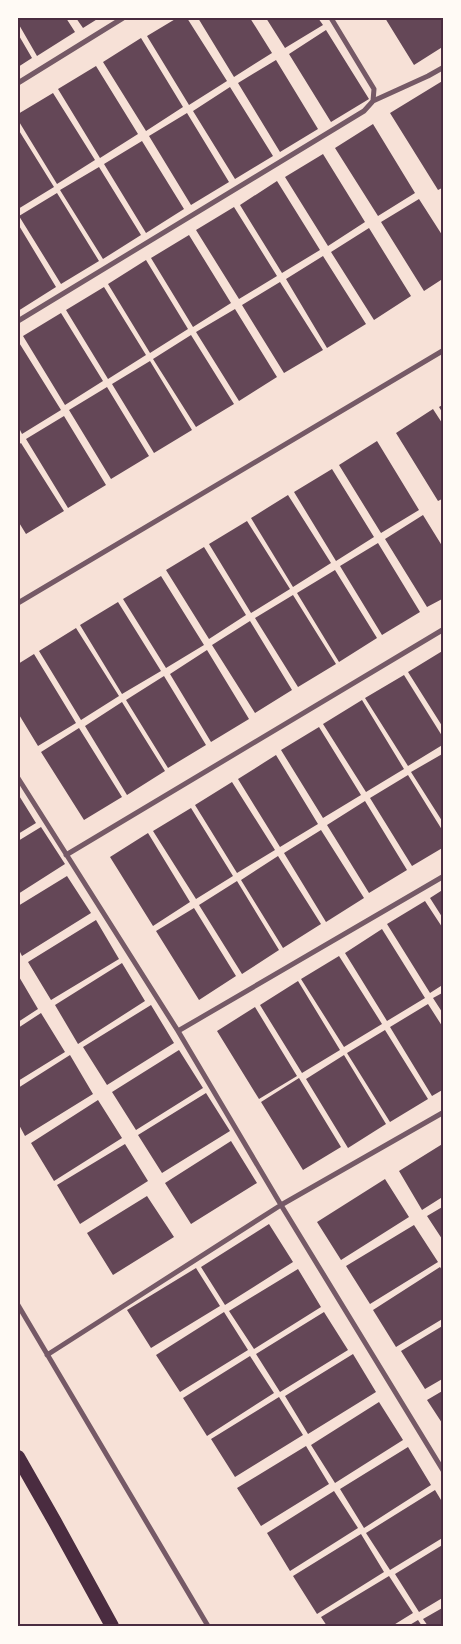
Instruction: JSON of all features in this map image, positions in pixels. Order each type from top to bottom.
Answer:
[{"type":"highway","points":[[18,1457],[112,1626]]},
{"type":"street","points":[[18,83],[122,18]]},
{"type":"street","points":[[331,18],[374,89],[373,101]]},
{"type":"street","points":[[18,321],[364,111],[373,101],[444,67]]},
{"type":"street","points":[[18,603],[444,350]]},
{"type":"street","points":[[66,855],[444,629]]},
{"type":"street","points":[[18,778],[178,1031],[281,1205],[444,1472]]},
{"type":"street","points":[[178,1031],[444,876]]},
{"type":"street","points":[[47,1355],[281,1205],[444,1112]]},
{"type":"street","points":[[18,1305],[208,1626]]},
{"type":"building","points":[[18,18],[66,18],[75,32],[37,56],[18,23]]},
{"type":"building","points":[[76,18],[99,18],[83,28]]},
{"type":"building","points":[[177,18],[187,18],[227,81],[189,105],[147,36]]},
{"type":"building","points":[[198,18],[250,18],[272,53],[234,77]]},
{"type":"building","points":[[266,18],[318,18],[323,25],[285,48]]},
{"type":"building","points":[[385,18],[444,18],[444,46],[414,65]]},
{"type":"building","points":[[326,30],[369,99],[331,122],[289,54]]},
{"type":"building","points":[[18,34],[32,58],[18,67]]},
{"type":"building","points":[[141,38],[183,107],[146,131],[103,62]]},
{"type":"building","points":[[276,60],[318,129],[280,152],[238,83]]},
{"type":"building","points":[[96,66],[138,134],[100,158],[58,89]]},
{"type":"building","points":[[444,80],[444,187],[438,190],[390,113]]},
{"type":"building","points":[[230,87],[273,156],[235,179],[193,111]]},
{"type":"building","points":[[53,93],[95,160],[57,184],[18,120],[18,114]]},
{"type":"building","points":[[187,113],[229,182],[191,205],[149,136]]},
{"type":"building","points":[[373,124],[415,193],[378,216],[335,148]]},
{"type":"building","points":[[18,129],[54,187],[18,209]]},
{"type":"building","points":[[142,141],[184,209],[146,233],[104,164]]},
{"type":"building","points":[[323,154],[365,222],[328,246],[285,177]]},
{"type":"building","points":[[99,167],[141,235],[103,259],[60,190]]},
{"type":"building","points":[[277,181],[320,250],[282,273],[240,205]]},
{"type":"building","points":[[57,193],[99,261],[61,284],[19,216]]},
{"type":"building","points":[[419,199],[444,238],[444,278],[424,291],[381,222]]},
{"type":"building","points":[[234,207],[277,276],[239,299],[196,230]]},
{"type":"building","points":[[18,224],[56,287],[18,311]]},
{"type":"building","points":[[369,228],[411,296],[374,320],[331,252]]},
{"type":"building","points":[[189,235],[231,303],[193,327],[151,258]]},
{"type":"building","points":[[323,256],[366,324],[327,348],[286,279]]},
{"type":"building","points":[[146,260],[188,329],[150,353],[108,284]]},
{"type":"building","points":[[280,282],[323,350],[284,373],[242,305]]},
{"type":"building","points":[[104,287],[146,355],[108,379],[66,310]]},
{"type":"building","points":[[235,309],[277,377],[239,401],[196,332]]},
{"type":"building","points":[[61,313],[103,381],[65,405],[23,336]]},
{"type":"building","points":[[191,335],[234,404],[196,427],[153,359]]},
{"type":"building","points":[[18,341],[61,410],[22,434],[18,426]]},
{"type":"building","points":[[150,361],[192,430],[154,453],[112,384]]},
{"type":"building","points":[[107,387],[149,456],[111,479],[69,410]]},
{"type":"building","points":[[444,404],[444,415],[439,407]]},
{"type":"building","points":[[433,409],[444,426],[444,498],[438,501],[396,433]]},
{"type":"building","points":[[64,416],[106,485],[68,508],[26,439]]},
{"type":"building","points":[[377,441],[419,510],[381,533],[339,465]]},
{"type":"building","points":[[21,443],[64,511],[26,534],[18,521],[18,445]]},
{"type":"building","points":[[332,469],[374,537],[336,561],[294,492]]},
{"type":"building","points":[[288,495],[331,563],[293,587],[251,518]]},
{"type":"building","points":[[423,515],[444,549],[444,598],[427,607],[385,539]]},
{"type":"building","points":[[247,521],[290,589],[251,613],[209,544]]},
{"type":"building","points":[[378,543],[420,612],[382,635],[340,566]]},
{"type":"building","points":[[204,547],[246,615],[209,639],[166,570]]},
{"type":"building","points":[[335,570],[377,638],[339,662],[297,593]]},
{"type":"building","points":[[161,576],[204,645],[166,668],[123,599]]},
{"type":"building","points":[[293,595],[336,664],[298,687],[255,618]]},
{"type":"building","points":[[118,602],[161,671],[122,694],[80,625]]},
{"type":"building","points":[[250,621],[292,690],[255,713],[212,645]]},
{"type":"building","points":[[76,628],[119,696],[81,720],[39,651]]},
{"type":"building","points":[[207,650],[249,719],[211,742],[170,674]]},
{"type":"building","points":[[444,650],[444,729],[408,672]]},
{"type":"building","points":[[34,654],[76,723],[38,746],[18,713],[18,664]]},
{"type":"building","points":[[404,675],[444,739],[444,744],[408,766],[365,698]]},
{"type":"building","points":[[164,676],[206,745],[168,768],[126,700]]},
{"type":"building","points":[[362,700],[404,769],[366,792],[323,724]]},
{"type":"building","points":[[122,702],[165,771],[127,795],[85,726]]},
{"type":"building","points":[[319,727],[361,795],[323,818],[281,750]]},
{"type":"building","points":[[79,728],[122,797],[84,820],[41,752]]},
{"type":"building","points":[[444,753],[444,824],[411,772]]},
{"type":"building","points":[[276,755],[318,824],[280,847],[238,779]]},
{"type":"building","points":[[408,775],[444,833],[444,847],[412,866],[370,798]]},
{"type":"building","points":[[232,782],[275,850],[237,873],[195,805]]},
{"type":"building","points":[[18,794],[36,823],[18,834]]},
{"type":"building","points":[[365,801],[407,870],[369,893],[327,825]]},
{"type":"building","points":[[191,808],[233,876],[196,899],[153,831]]},
{"type":"building","points":[[41,827],[65,864],[18,894],[18,841]]},
{"type":"building","points":[[321,830],[364,898],[326,922],[284,853]]},
{"type":"building","points":[[148,833],[190,902],[153,926],[110,857]]},
{"type":"building","points":[[278,856],[321,924],[283,948],[241,880]]},
{"type":"building","points":[[67,876],[91,913],[22,956],[18,948],[18,906]]},
{"type":"building","points":[[237,881],[279,950],[242,974],[199,905]]},
{"type":"building","points":[[444,889],[444,920],[430,898]]},
{"type":"building","points":[[425,901],[444,930],[444,984],[430,993],[387,924]]},
{"type":"building","points":[[194,908],[236,976],[199,1000],[156,931]]},
{"type":"building","points":[[96,920],[119,959],[51,1000],[28,962]]},
{"type":"building","points":[[382,929],[425,998],[387,1021],[345,953]]},
{"type":"building","points":[[339,956],[382,1024],[344,1047],[301,979]]},
{"type":"building","points":[[122,963],[145,1001],[78,1044],[55,1005]]},
{"type":"building","points":[[18,975],[38,1009],[18,1022]]},
{"type":"building","points":[[298,981],[340,1050],[302,1073],[260,1005]]},
{"type":"building","points":[[444,992],[444,1015],[433,998]]},
{"type":"building","points":[[428,1004],[444,1029],[444,1089],[432,1096],[390,1027]]},
{"type":"building","points":[[151,1005],[174,1043],[107,1085],[83,1047]]},
{"type":"building","points":[[255,1007],[297,1076],[259,1099],[217,1031]]},
{"type":"building","points":[[41,1013],[65,1052],[18,1081],[18,1028]]},
{"type":"building","points":[[385,1030],[428,1099],[390,1122],[347,1053]]},
{"type":"building","points":[[179,1050],[203,1088],[136,1130],[112,1092]]},
{"type":"building","points":[[70,1055],[93,1094],[25,1136],[18,1123],[18,1088]]},
{"type":"building","points":[[344,1055],[386,1124],[348,1148],[306,1079]]},
{"type":"building","points":[[299,1078],[341,1147],[303,1170],[261,1102]]},
{"type":"building","points":[[206,1093],[230,1131],[162,1173],[138,1135]]},
{"type":"building","points":[[98,1100],[122,1138],[54,1181],[31,1143]]},
{"type":"building","points":[[231,1141],[257,1183],[191,1224],[165,1183]]},
{"type":"building","points":[[444,1143],[444,1196],[422,1210],[399,1171]]},
{"type":"building","points":[[125,1144],[148,1181],[80,1224],[57,1185]]},
{"type":"building","points":[[385,1179],[409,1217],[341,1260],[317,1222]]},
{"type":"building","points":[[147,1196],[174,1237],[113,1275],[87,1233]]},
{"type":"building","points":[[444,1206],[444,1242],[427,1216]]},
{"type":"building","points":[[269,1224],[293,1262],[225,1305],[201,1267]]},
{"type":"building","points":[[414,1225],[438,1262],[370,1304],[346,1266]]},
{"type":"building","points":[[440,1267],[444,1273],[444,1318],[396,1347],[373,1310]]},
{"type":"building","points":[[196,1268],[220,1306],[151,1348],[127,1310]]},
{"type":"building","points":[[298,1269],[321,1307],[254,1349],[229,1311]]},
{"type":"building","points":[[224,1312],[248,1350],[180,1392],[156,1355]]},
{"type":"building","points":[[324,1312],[348,1350],[280,1392],[256,1354]]},
{"type":"building","points":[[444,1325],[444,1378],[425,1389],[401,1351]]},
{"type":"building","points":[[353,1354],[376,1392],[308,1434],[285,1396]]},
{"type":"building","points":[[250,1356],[274,1393],[207,1436],[183,1398]]},
{"type":"building","points":[[444,1390],[444,1426],[427,1400]]},
{"type":"building","points":[[279,1397],[303,1435],[235,1477],[211,1439]]},
{"type":"building","points":[[379,1402],[403,1440],[335,1483],[311,1445]]},
{"type":"building","points":[[306,1446],[329,1484],[261,1526],[237,1488]]},
{"type":"building","points":[[408,1447],[431,1485],[364,1528],[340,1489]]},
{"type":"building","points":[[435,1490],[444,1505],[444,1537],[390,1570],[366,1533]]},
{"type":"building","points":[[334,1491],[358,1528],[290,1571],[267,1533]]},
{"type":"building","points":[[361,1534],[384,1572],[317,1614],[293,1576]]},
{"type":"building","points":[[444,1544],[444,1597],[419,1612],[395,1574]]},
{"type":"building","points":[[389,1576],[413,1613],[392,1626],[327,1626],[321,1617]]},
{"type":"building","points":[[444,1607],[444,1626],[428,1626],[423,1619]]},
{"type":"building","points":[[418,1620],[422,1626],[408,1626]]}]
